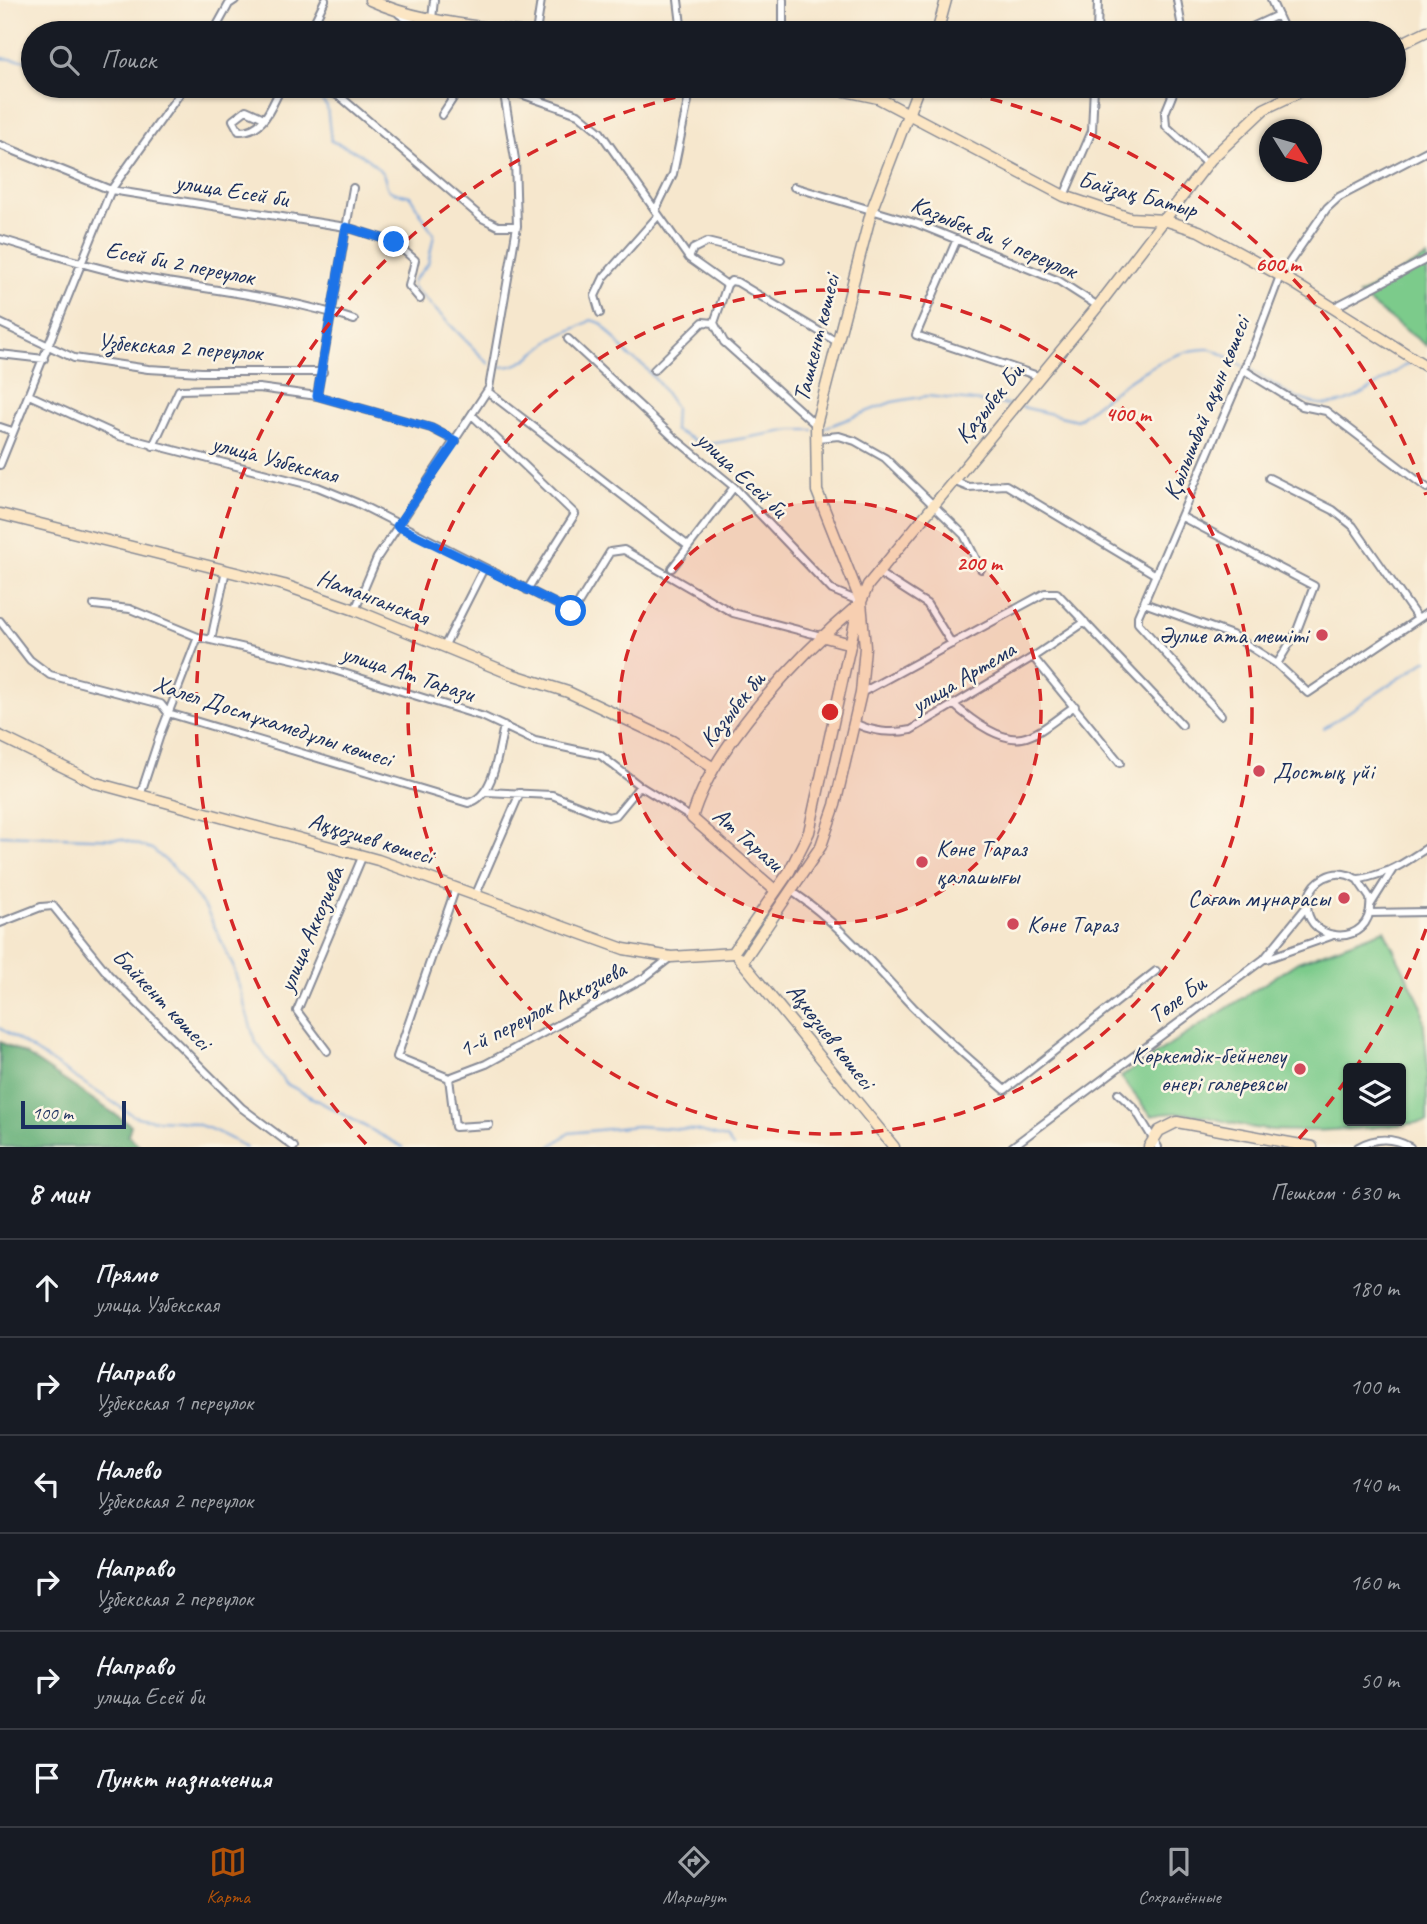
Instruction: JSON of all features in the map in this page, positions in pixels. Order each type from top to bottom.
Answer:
[{"type":"main road","points":[[370,0],[394,11],[444,21]]},
{"type":"main road","points":[[940,21],[946,0]]},
{"type":"main road","points":[[1406,41],[1427,31]]},
{"type":"main road","name":"Байзақ Батыр","points":[[877,98],[1063,196],[1130,218],[1164,220],[1226,244],[1427,367]]},
{"type":"main road","name":"Ташкент көшесі","points":[[743,961],[793,892],[821,846],[837,797],[861,693],[865,647],[861,602],[817,491],[816,425],[872,209],[913,98]]},
{"type":"main road","points":[[1164,220],[1207,164],[1264,109],[1286,98]]},
{"type":"main road","name":"Қазыбек Би","points":[[861,602],[877,572],[1098,306],[1164,220]]},
{"type":"main road","name":"Наманганская","points":[[0,514],[284,585],[355,610],[511,674],[569,692],[672,741],[712,767]]},
{"type":"main road","points":[[733,953],[776,891],[809,832],[820,793],[861,602]]},
{"type":"main road","name":"Казыбек би","points":[[692,818],[712,767],[733,739],[821,636],[861,602]]},
{"type":"main road","points":[[821,636],[851,644]]},
{"type":"main road","name":"Аққозиев көшесі","points":[[0,736],[96,783],[363,855],[476,894],[591,939],[641,954],[671,957],[733,953]]},
{"type":"main road","points":[[820,793],[837,797]]},
{"type":"main road","name":"Ат Тарази","points":[[692,818],[776,891]]},
{"type":"main road","name":"Ақкөзиев көшесі","points":[[733,953],[743,961],[894,1147]]},
{"type":"main road","points":[[1153,1144],[1166,1125],[1177,1122],[1312,1147]]},
{"type":"street","points":[[220,21],[229,4],[235,0]]},
{"type":"street","points":[[315,21],[325,0]]},
{"type":"street","points":[[435,0],[437,20]]},
{"type":"street","points":[[538,21],[541,0]]},
{"type":"street","points":[[678,0],[681,21]]},
{"type":"street","points":[[783,0],[783,21]]},
{"type":"street","points":[[1097,21],[1098,0]]},
{"type":"street","points":[[1177,0],[1181,21]]},
{"type":"street","points":[[1270,0],[1281,21]]},
{"type":"street","points":[[394,11],[409,21]]},
{"type":"street","points":[[1265,21],[1278,15]]},
{"type":"street","points":[[0,465],[111,190],[177,98]]},
{"type":"street","points":[[264,118],[246,110],[233,120],[239,131],[252,131],[264,118],[275,98]]},
{"type":"street","points":[[341,98],[482,218],[498,226],[517,226]]},
{"type":"street","points":[[442,115],[453,98]]},
{"type":"street","points":[[355,610],[377,558],[473,416],[487,391],[492,374],[517,226],[515,159],[503,98]]},
{"type":"street","points":[[532,98],[578,114],[600,132],[689,258],[727,285]]},
{"type":"street","points":[[600,313],[595,296],[604,278],[656,213],[673,174],[689,98]]},
{"type":"street","points":[[1063,196],[1092,131],[1093,98]]},
{"type":"street","points":[[1171,98],[1165,113],[1166,126],[1207,164]]},
{"type":"street","name":"улица Есей би","points":[[0,145],[111,190],[346,227],[394,242],[415,260],[409,286],[420,299]]},
{"type":"street","name":"Қылышбай ақын көшесі","points":[[1221,715],[1138,623],[1144,603],[1244,370],[1280,276],[1327,208],[1339,197],[1427,151]]},
{"type":"street","name":"Казыбек би 4 переулок","points":[[794,187],[872,209],[957,239],[1059,281],[1098,306]]},
{"type":"street","points":[[317,396],[353,188]]},
{"type":"street","name":"Есей би 2 переулок","points":[[0,239],[82,264],[332,313],[354,320]]},
{"type":"street","points":[[957,239],[916,335],[1038,376]]},
{"type":"street","points":[[689,258],[693,250],[707,242],[781,260]]},
{"type":"street","points":[[1333,308],[1427,259]]},
{"type":"street","points":[[816,425],[724,342],[714,323],[727,285],[731,281],[737,282],[837,342]]},
{"type":"street","points":[[654,370],[704,322],[714,323]]},
{"type":"street","name":"Узбекская 2 переулок","points":[[0,323],[74,358],[148,369],[323,372]]},
{"type":"street","name":"улица Есей би","points":[[568,339],[672,436],[734,487],[832,590],[861,602]]},
{"type":"street","points":[[0,354],[44,359]]},
{"type":"street","points":[[1244,370],[1302,406],[1325,411],[1427,488]]},
{"type":"street","name":"Узбекская 2 переулок","points":[[153,446],[180,390],[259,388],[317,396],[431,428],[456,441]]},
{"type":"street","points":[[487,391],[687,545]]},
{"type":"street","name":"улица Узбекская","points":[[29,395],[119,436],[318,487],[357,503],[483,570],[568,610],[575,610],[610,552],[624,550],[733,613],[821,636]]},
{"type":"street","points":[[473,416],[575,514],[527,590]]},
{"type":"street","points":[[0,427],[12,431]]},
{"type":"street","points":[[817,438],[839,436],[855,441],[885,458],[935,503],[964,535],[981,569]]},
{"type":"street","points":[[1269,478],[1333,510],[1353,526],[1418,619]]},
{"type":"street","points":[[953,481],[968,487],[1006,485],[1156,575]]},
{"type":"street","points":[[672,568],[734,487]]},
{"type":"street","points":[[1182,517],[1314,586],[1296,633],[1277,664]]},
{"type":"street","points":[[211,640],[226,570]]},
{"type":"street","points":[[444,647],[483,570]]},
{"type":"street","points":[[877,572],[927,604],[952,644]]},
{"type":"street","points":[[861,693],[1045,593],[1058,593],[1182,725]]},
{"type":"street","points":[[1144,603],[1232,635],[1277,664],[1308,693],[1427,613]]},
{"type":"street","name":"улица Ат Тарази","points":[[94,606],[130,609],[198,637],[318,665],[504,726],[535,741],[600,755],[640,786],[692,818]]},
{"type":"street","name":"Халел Досмұхамедұлы көшесі","points":[[0,621],[30,660],[50,675],[161,704],[168,713],[468,803],[478,801],[486,792],[552,795],[608,817],[616,815],[640,786]]},
{"type":"street","name":"улица Артема","points":[[854,723],[871,731],[897,733],[921,725],[1033,657],[1084,622]]},
{"type":"street","points":[[140,796],[168,713],[198,637]]},
{"type":"street","points":[[1033,657],[1120,763]]},
{"type":"street","points":[[953,704],[974,722],[1019,738],[1029,735],[1075,706]]},
{"type":"street","points":[[486,792],[504,726]]},
{"type":"street","points":[[476,894],[520,793]]},
{"type":"street","points":[[1392,869],[1359,929],[1341,936],[1331,936],[1315,925],[1308,905],[1310,894],[1322,879],[1339,874],[1357,879],[1392,869],[1427,848]]},
{"type":"street","name":"улица Аккозиева","points":[[327,1052],[297,1011],[363,855]]},
{"type":"street","points":[[1357,879],[1367,891],[1370,909]]},
{"type":"street","name":"1-й переулок Аккозиева","points":[[456,887],[397,1057],[449,1078],[485,1064],[644,978],[671,957]]},
{"type":"street","points":[[793,892],[831,920],[914,1007],[1005,1090],[1156,971]]},
{"type":"street","name":"Төле Би","points":[[1012,1147],[1107,1073],[1264,959],[1308,905]]},
{"type":"street","name":"Байкент көшесі","points":[[0,923],[41,907],[53,906],[108,974],[242,1108],[283,1144],[294,1147]]},
{"type":"street","points":[[1370,909],[1427,912]]},
{"type":"street","name":"Төле Би","points":[[1264,959],[1331,936]]},
{"type":"street","points":[[449,1078],[455,1127],[489,1125]]},
{"type":"street","points":[[1118,1093],[1135,1110],[1153,1144]]},
{"type":"street","points":[[1358,1147],[1375,1140],[1390,1138],[1410,1147]]},
{"type":"green space","points":[[1427,257],[1427,346],[1359,295]]},
{"type":"green space","points":[[1384,930],[1422,1007],[1427,1059],[1427,1122],[1406,1124],[1406,1063],[1343,1063],[1343,1126],[1383,1126],[1311,1131],[1256,1128],[1183,1113],[1151,1116],[1121,1077],[1298,962]]},
{"type":"green space","points":[[0,1042],[25,1054],[131,1125],[128,1135],[141,1147],[0,1147]]},
{"type":"waterway","points":[[0,58],[21,60]]},
{"type":"waterway","points":[[320,98],[327,107],[331,141],[372,163],[383,174],[389,190],[410,196],[434,235],[428,264],[413,281],[413,287],[489,364]]},
{"type":"waterway","points":[[495,366],[518,364],[555,338],[591,320],[601,323],[630,357],[644,366],[660,385],[675,407],[674,430],[704,445],[792,430],[813,430]]},
{"type":"waterway","points":[[1022,407],[1077,420],[1139,374],[1192,350],[1213,350],[1243,366]]},
{"type":"waterway","points":[[1248,368],[1289,394],[1317,404],[1332,404],[1364,393],[1410,363]]},
{"type":"waterway","points":[[819,430],[892,402],[927,396],[1010,405]]},
{"type":"waterway","points":[[1324,728],[1427,660]]},
{"type":"waterway","points":[[0,835],[121,839],[152,849],[173,867],[206,909],[233,966],[255,1041],[285,1083],[403,1147]]},
{"type":"waterway","points":[[0,1028],[134,1116],[196,1124],[246,1147]]},
{"type":"waterway","points":[[550,1147],[569,1133],[637,1126],[695,1130],[726,1138],[733,1147]]},
{"type":"place","name":"Әулие ата мешіті","points":[[1322,635]]},
{"type":"place","name":"Достық үйі","points":[[1259,771]]},
{"type":"place","name":"Көне Тараз қалашығы","points":[[922,862]]},
{"type":"place","name":"Сағат мұнарасы","points":[[1344,898]]},
{"type":"place","name":"Көне Тараз","points":[[1013,924]]},
{"type":"place","name":"Көркемдік-бейнелеу өнері галереясы","points":[[1300,1069]]},
{"type":"route","points":[[394,242],[346,227],[317,396],[431,428],[456,441],[397,526],[571,611]]}]
